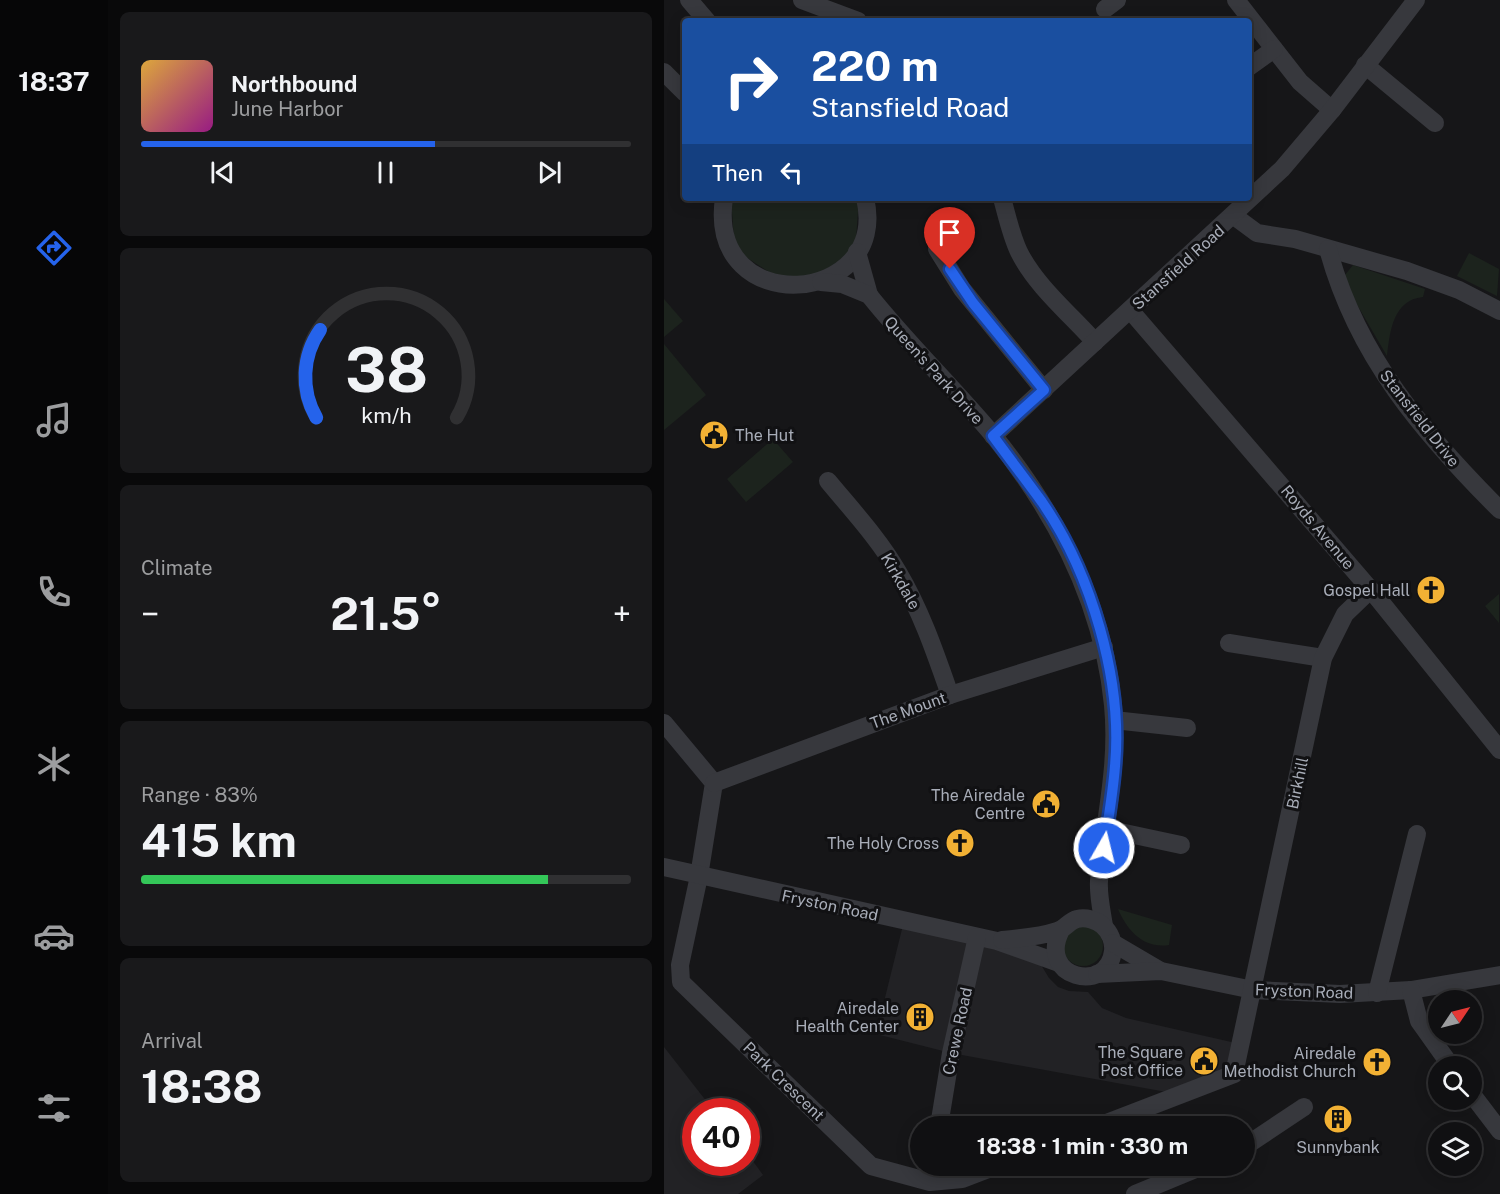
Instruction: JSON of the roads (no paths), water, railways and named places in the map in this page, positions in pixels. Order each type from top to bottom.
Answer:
[{"type":"street","points":[[690,0],[705,18]]},
{"type":"street","points":[[802,0],[850,18]]},
{"type":"street","points":[[1236,0],[1250,18]]},
{"type":"street","name":"Stansfield Road","points":[[1252,198],[1282,169],[1332,110],[1416,0]]},
{"type":"street","points":[[1252,21],[1300,82],[1332,110]]},
{"type":"street","points":[[1252,65],[1274,49]]},
{"type":"street","points":[[1365,65],[1435,123]]},
{"type":"street","points":[[664,72],[682,90]]},
{"type":"street","name":"Queen's Park Drive","points":[[724,201],[722,215],[726,238],[737,258],[754,274],[775,284],[798,286],[821,282],[842,284],[869,296],[993,436],[1043,503],[1077,564],[1104,647],[1114,720],[1115,765],[1099,884],[1108,935]]},
{"type":"street","name":"Queen's Park Drive","points":[[821,282],[841,270],[857,252],[866,231],[866,201]]},
{"type":"street","points":[[1003,201],[1020,254],[1035,275],[1095,342]]},
{"type":"street","name":"Stansfield Road","points":[[993,436],[1249,201]]},
{"type":"street","points":[[1234,216],[1257,233],[1328,249],[1418,275],[1459,290],[1500,311]]},
{"type":"street","points":[[937,249],[962,290],[1044,390]]},
{"type":"street","name":"Stansfield Drive","points":[[1328,249],[1340,291],[1381,372],[1445,453],[1500,510]]},
{"type":"street","name":"Queen's Park Drive","points":[[857,252],[869,296]]},
{"type":"street","name":"Royds Avenue","points":[[1130,310],[1370,590],[1500,750]]},
{"type":"street","name":"Kirkdale","points":[[828,481],[864,524],[897,570],[925,623],[950,694]]},
{"type":"street","name":"Birkhill","points":[[1253,990],[1323,658],[1345,615],[1370,590]]},
{"type":"street","points":[[1229,643],[1323,658]]},
{"type":"street","name":"The Mount","points":[[714,783],[950,694],[1104,647]]},
{"type":"street","points":[[1114,720],[1187,728]]},
{"type":"street","points":[[664,723],[714,783],[699,876]]},
{"type":"street","points":[[1106,829],[1181,845]]},
{"type":"street","name":"Fryston Road","points":[[1377,993],[1417,834]]},
{"type":"street","name":"Fryston Road","points":[[664,867],[997,941],[1059,963],[1077,977],[1161,971],[1253,990],[1377,993],[1411,990],[1500,975]]},
{"type":"street","name":"Park Crescent","points":[[699,876],[680,965],[681,982],[871,1166],[931,1180],[962,1179],[970,1176]]},
{"type":"street","name":"Queen's Park Drive","points":[[1077,919],[1099,884]]},
{"type":"street","name":"Fryston Road","points":[[997,941],[1038,936],[1061,930],[1077,919],[1087,919],[1161,971]]},
{"type":"street","points":[[1059,963],[1055,945],[1061,930]]},
{"type":"street","points":[[1097,974],[1109,963],[1108,935]]},
{"type":"street","name":"Crewe Road","points":[[941,1116],[951,1053],[977,937]]},
{"type":"street","points":[[1125,1116],[1234,1074],[1253,990]]},
{"type":"street","points":[[1411,990],[1419,1021],[1444,1056]]},
{"type":"street","points":[[1255,1140],[1304,1107]]},
{"type":"street","points":[[1482,1107],[1500,1131]]},
{"type":"street","points":[[1135,1194],[1179,1176]]},
{"type":"place","name":"The Hut","points":[[714,435]]},
{"type":"place","name":"Gospel Hall","points":[[1431,590]]},
{"type":"place","name":"The Airedale Centre","points":[[1046,804]]},
{"type":"place","name":"The Holy Cross","points":[[960,843]]},
{"type":"place","name":"Airedale Health Center","points":[[920,1017]]},
{"type":"place","name":"The Square Post Office","points":[[1204,1061]]},
{"type":"place","name":"Airedale Methodist Church","points":[[1377,1062]]},
{"type":"place","name":"Sunnybank","points":[[1338,1119]]}]
